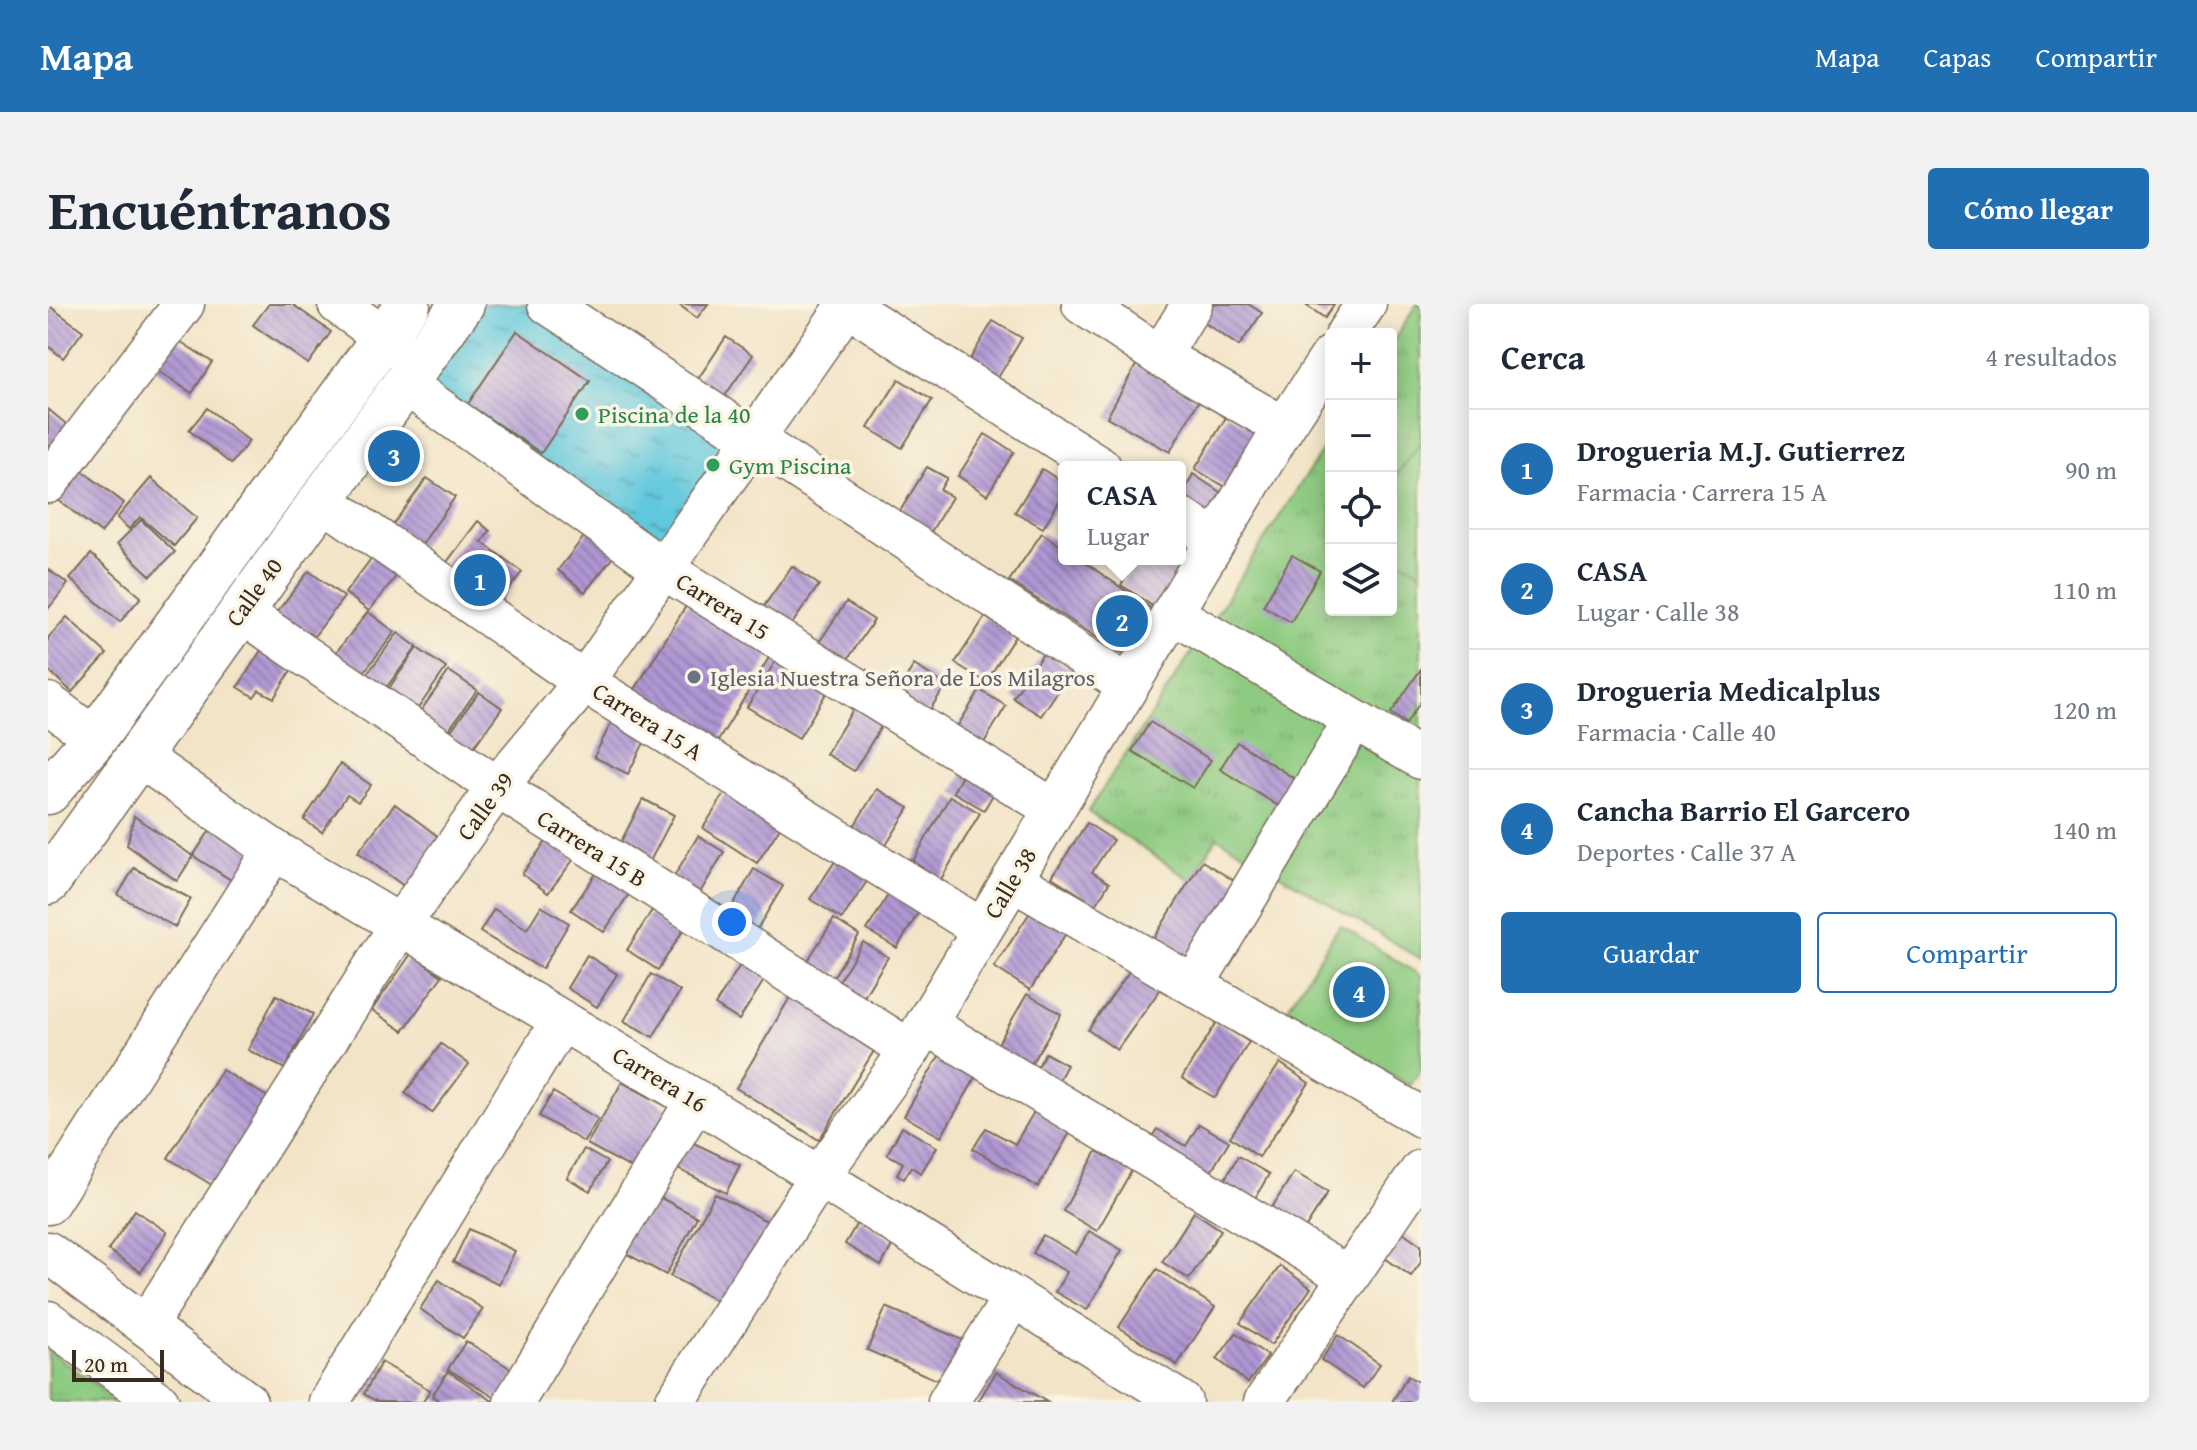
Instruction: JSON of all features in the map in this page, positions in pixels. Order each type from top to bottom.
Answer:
[{"type":"main road","name":"Calle 40","points":[[48,882],[462,304]]},
{"type":"main road","name":"Calle 40","points":[[48,792],[95,738],[397,321]]},
{"type":"street","points":[[48,483],[184,304]]},
{"type":"street","name":"Carrera 15","points":[[338,304],[397,321],[412,374],[662,568],[1054,809]]},
{"type":"street","points":[[548,304],[1128,686]]},
{"type":"street","points":[[1082,304],[1160,356],[1284,427]]},
{"type":"street","points":[[1160,356],[1192,304]]},
{"type":"street","points":[[1350,328],[1366,304]]},
{"type":"street","points":[[846,305],[1092,461]]},
{"type":"street","name":"Calle 39","points":[[146,1326],[400,925],[497,787],[584,682],[662,568],[756,441],[846,305]]},
{"type":"street","name":"Calle 38","points":[[675,1402],[819,1177],[918,1037],[1216,539],[1325,365]]},
{"type":"street","name":"Carrera 15 A","points":[[322,500],[584,682],[982,929]]},
{"type":"street","points":[[1186,521],[1216,539]]},
{"type":"street","name":"Carrera 15 B","points":[[240,611],[497,787],[918,1037],[1347,1276]]},
{"type":"street","points":[[1172,613],[1421,759]]},
{"type":"street","points":[[48,703],[95,738]]},
{"type":"street","points":[[1194,985],[1354,720]]},
{"type":"street","name":"Carrera 16","points":[[138,756],[274,850],[696,1100],[1182,1402]]},
{"type":"street","points":[[48,1204],[274,850]]},
{"type":"street","points":[[1012,880],[1421,1117]]},
{"type":"street","points":[[329,1402],[561,1021]]},
{"type":"street","points":[[514,1402],[696,1100]]},
{"type":"street","points":[[1264,1402],[1421,1170]]},
{"type":"street","points":[[48,1252],[247,1402]]},
{"type":"street","points":[[948,1402],[1013,1297]]},
{"type":"street","points":[[48,1321],[159,1402]]},
{"type":"green space","points":[[1417,304],[1421,304],[1421,959],[1217,837],[1191,880],[1088,812],[1325,446],[1325,616],[1397,616],[1397,336]]},
{"type":"green space","points":[[1421,442],[1421,572],[1397,558],[1397,475]]},
{"type":"green space","points":[[1340,925],[1421,976],[1421,1070],[1410,1086],[1287,1009]]},
{"type":"green space","points":[[48,1350],[119,1402],[48,1402]]},
{"type":"water","name":"Piscina de la 40","points":[[478,304],[526,304],[743,446],[663,551],[424,383]]},
{"type":"building","points":[[269,304],[292,304],[331,332],[308,364],[253,325]]},
{"type":"building","points":[[678,304],[708,304],[697,318]]},
{"type":"building","points":[[1195,304],[1248,304],[1262,313],[1239,346],[1190,313]]},
{"type":"building","points":[[1304,304],[1334,304],[1325,318]]},
{"type":"building","points":[[48,305],[83,331],[63,358],[48,346]]},
{"type":"building","points":[[993,321],[1022,338],[993,386],[964,369]]},
{"type":"building","points":[[517,331],[590,381],[541,453],[468,404]]},
{"type":"building","points":[[726,337],[753,355],[722,400],[696,382]]},
{"type":"building","points":[[175,338],[212,362],[192,393],[155,369]]},
{"type":"building","points":[[1136,365],[1199,400],[1170,452],[1107,417]]},
{"type":"building","points":[[899,379],[932,400],[902,448],[868,428]]},
{"type":"building","points":[[207,408],[249,441],[231,464],[189,430]]},
{"type":"building","points":[[48,409],[71,428],[48,455]]},
{"type":"building","points":[[1228,414],[1260,434],[1227,488],[1195,469]]},
{"type":"building","points":[[985,434],[1014,452],[987,495],[958,476]]},
{"type":"building","points":[[76,466],[124,503],[101,533],[53,496]]},
{"type":"building","points":[[927,467],[947,478],[940,490],[952,497],[929,535],[897,516]]},
{"type":"building","points":[[1042,469],[1058,479],[1058,503],[1043,528],[1015,512]]},
{"type":"building","points":[[1193,474],[1223,494],[1206,527],[1186,507],[1186,489]]},
{"type":"building","points":[[151,478],[197,518],[174,546],[140,517],[129,529],[117,518]]},
{"type":"building","points":[[427,478],[455,497],[420,547],[391,527]]},
{"type":"building","points":[[141,520],[175,552],[151,576],[117,544]]},
{"type":"building","points":[[478,521],[490,531],[482,542],[522,572],[496,606],[444,566]]},
{"type":"building","points":[[590,529],[618,551],[585,592],[558,570]]},
{"type":"building","points":[[1042,533],[1058,544],[1058,565],[1089,565],[1153,610],[1126,656],[1009,581]]},
{"type":"building","points":[[377,551],[401,570],[369,611],[345,593]]},
{"type":"building","points":[[91,554],[141,597],[120,622],[70,579]]},
{"type":"building","points":[[1292,555],[1320,571],[1291,622],[1263,606]]},
{"type":"building","points":[[1133,565],[1181,565],[1154,607],[1121,585]]},
{"type":"building","points":[[792,566],[819,585],[787,631],[760,612]]},
{"type":"building","points":[[48,569],[68,584],[48,609]]},
{"type":"building","points":[[309,571],[344,597],[309,643],[273,617]]},
{"type":"building","points":[[692,596],[776,646],[715,746],[631,696]]},
{"type":"building","points":[[846,602],[874,620],[844,665],[816,647]]},
{"type":"building","points":[[368,612],[395,632],[360,677],[333,656]]},
{"type":"building","points":[[67,617],[107,654],[72,692],[48,670],[48,638]]},
{"type":"building","points":[[985,617],[1015,636],[986,682],[955,663]]},
{"type":"building","points":[[398,633],[417,647],[382,693],[364,678]]},
{"type":"building","points":[[263,647],[293,667],[274,698],[259,690],[254,697],[238,687]]},
{"type":"building","points":[[417,648],[446,668],[414,714],[385,694]]},
{"type":"building","points":[[782,651],[833,682],[799,738],[747,707]]},
{"type":"building","points":[[1044,652],[1072,670],[1041,716],[1013,698]]},
{"type":"building","points":[[914,665],[946,685],[925,717],[894,697]]},
{"type":"building","points":[[1421,669],[1421,701],[1406,724],[1391,713]]},
{"type":"building","points":[[449,671],[477,690],[445,735],[417,716]]},
{"type":"building","points":[[980,690],[1006,706],[979,751],[952,735]]},
{"type":"building","points":[[479,692],[502,708],[470,752],[447,736]]},
{"type":"building","points":[[860,698],[888,715],[854,771],[826,754]]},
{"type":"building","points":[[616,713],[650,731],[628,774],[594,757]]},
{"type":"building","points":[[1150,722],[1211,760],[1193,788],[1132,751]]},
{"type":"building","points":[[1237,742],[1303,784],[1286,811],[1220,769]]},
{"type":"building","points":[[340,764],[371,785],[358,802],[347,795],[322,832],[304,820]]},
{"type":"building","points":[[967,767],[998,786],[984,810],[953,792]]},
{"type":"building","points":[[729,787],[784,821],[757,863],[703,828]]},
{"type":"building","points":[[877,789],[909,808],[883,850],[851,831]]},
{"type":"building","points":[[950,796],[980,813],[937,886],[908,870]]},
{"type":"building","points":[[643,799],[674,815],[646,869],[615,853]]},
{"type":"building","points":[[395,804],[452,847],[413,893],[358,852]]},
{"type":"building","points":[[134,816],[193,856],[177,881],[127,845]]},
{"type":"building","points":[[1087,823],[1113,840],[1092,872],[1109,883],[1096,905],[1052,877]]},
{"type":"building","points":[[214,824],[259,853],[239,885],[193,856]]},
{"type":"building","points":[[698,836],[724,852],[695,901],[669,885]]},
{"type":"building","points":[[548,839],[574,859],[548,893],[522,874]]},
{"type":"building","points":[[842,851],[873,872],[842,919],[810,899]]},
{"type":"building","points":[[1202,861],[1246,888],[1195,968],[1152,941]]},
{"type":"building","points":[[602,865],[634,886],[604,932],[571,910]]},
{"type":"building","points":[[134,868],[191,899],[175,927],[118,895]]},
{"type":"building","points":[[754,869],[783,886],[751,939],[723,922]]},
{"type":"building","points":[[893,887],[923,905],[897,948],[867,930]]},
{"type":"building","points":[[656,904],[687,924],[658,970],[627,950]]},
{"type":"building","points":[[541,906],[569,923],[542,969],[480,932],[494,909],[527,929]]},
{"type":"building","points":[[1033,908],[1068,930],[1030,990],[994,967]]},
{"type":"building","points":[[834,919],[859,935],[829,984],[803,968]]},
{"type":"building","points":[[863,942],[888,957],[860,1003],[835,987]]},
{"type":"building","points":[[411,954],[442,976],[403,1031],[372,1010]]},
{"type":"building","points":[[587,955],[617,974],[597,1007],[567,988]]},
{"type":"building","points":[[744,959],[768,974],[739,1020],[715,1005]]},
{"type":"building","points":[[1133,966],[1162,987],[1117,1050],[1088,1030]]},
{"type":"building","points":[[651,974],[680,991],[653,1037],[624,1021]]},
{"type":"building","points":[[795,989],[880,1041],[819,1140],[736,1088]]},
{"type":"building","points":[[1027,994],[1061,1014],[1025,1074],[992,1054]]},
{"type":"building","points":[[276,995],[313,1014],[285,1069],[248,1050]]},
{"type":"building","points":[[1217,1022],[1249,1042],[1215,1098],[1182,1078]]},
{"type":"building","points":[[441,1044],[469,1064],[432,1113],[405,1093]]},
{"type":"building","points":[[942,1051],[979,1072],[941,1137],[904,1116]]},
{"type":"building","points":[[1045,1053],[1067,1065],[1054,1089],[1032,1077]]},
{"type":"building","points":[[1280,1063],[1309,1083],[1259,1157],[1230,1137]]},
{"type":"building","points":[[222,1070],[271,1099],[215,1187],[168,1158]]},
{"type":"building","points":[[622,1082],[675,1111],[640,1173],[587,1144]]},
{"type":"building","points":[[553,1092],[598,1119],[584,1142],[539,1116]]},
{"type":"building","points":[[1038,1105],[1074,1126],[1038,1187],[973,1149],[986,1128],[1015,1144]]},
{"type":"building","points":[[1199,1124],[1229,1141],[1205,1182],[1145,1147],[1157,1129],[1186,1146]]},
{"type":"building","points":[[902,1127],[937,1147],[921,1173],[911,1167],[904,1179],[897,1174],[903,1163],[887,1154]]},
{"type":"building","points":[[679,1136],[740,1165],[726,1193],[666,1163]]},
{"type":"building","points":[[584,1149],[607,1162],[590,1191],[567,1178]]},
{"type":"building","points":[[1097,1151],[1132,1170],[1097,1231],[1063,1211]]},
{"type":"building","points":[[1238,1156],[1269,1174],[1249,1209],[1218,1191]]},
{"type":"building","points":[[1294,1172],[1328,1192],[1299,1238],[1266,1217]]},
{"type":"building","points":[[646,1190],[697,1217],[666,1275],[614,1247]]},
{"type":"building","points":[[715,1194],[772,1224],[728,1307],[670,1276]]},
{"type":"building","points":[[135,1210],[167,1232],[141,1272],[108,1250]]},
{"type":"building","points":[[1194,1212],[1221,1230],[1189,1279],[1162,1262]]},
{"type":"building","points":[[860,1218],[894,1242],[881,1266],[845,1244]]},
{"type":"building","points":[[469,1229],[515,1251],[499,1284],[453,1262]]},
{"type":"building","points":[[1400,1230],[1421,1245],[1421,1262],[1411,1276],[1382,1256]]},
{"type":"building","points":[[1089,1231],[1122,1250],[1087,1310],[1055,1292],[1067,1272],[1033,1253],[1043,1235],[1076,1254]]},
{"type":"building","points":[[1280,1266],[1311,1288],[1271,1345],[1240,1323]]},
{"type":"building","points":[[1157,1269],[1215,1307],[1177,1365],[1119,1327]]},
{"type":"building","points":[[439,1280],[483,1309],[463,1338],[420,1309]]},
{"type":"building","points":[[886,1307],[965,1341],[946,1384],[867,1350]]},
{"type":"building","points":[[1236,1333],[1268,1356],[1248,1383],[1217,1359]]},
{"type":"building","points":[[1338,1335],[1380,1364],[1363,1388],[1321,1360]]},
{"type":"building","points":[[466,1341],[516,1372],[499,1400],[448,1369]]},
{"type":"building","points":[[381,1362],[430,1390],[423,1402],[378,1402],[364,1394]]},
{"type":"building","points":[[448,1371],[494,1402],[441,1402],[432,1396]]},
{"type":"building","points":[[996,1372],[1047,1402],[978,1402]]},
{"type":"building","points":[[1408,1376],[1421,1384],[1421,1402],[1392,1402]]},
{"type":"place","name":"Piscina de la 40","points":[[582,414]]},
{"type":"place","name":"Drogueria Medicalplus","points":[[394,456]]},
{"type":"place","name":"Gym Piscina","points":[[713,465]]},
{"type":"place","name":"Drogueria M.J. Gutierrez","points":[[480,580]]},
{"type":"place","name":"CASA","points":[[1122,621]]},
{"type":"place","name":"Iglesia Nuestra Señora de Los Milagros","points":[[694,677]]},
{"type":"place","name":"Cancha Barrio El Garcero","points":[[1359,992]]}]
